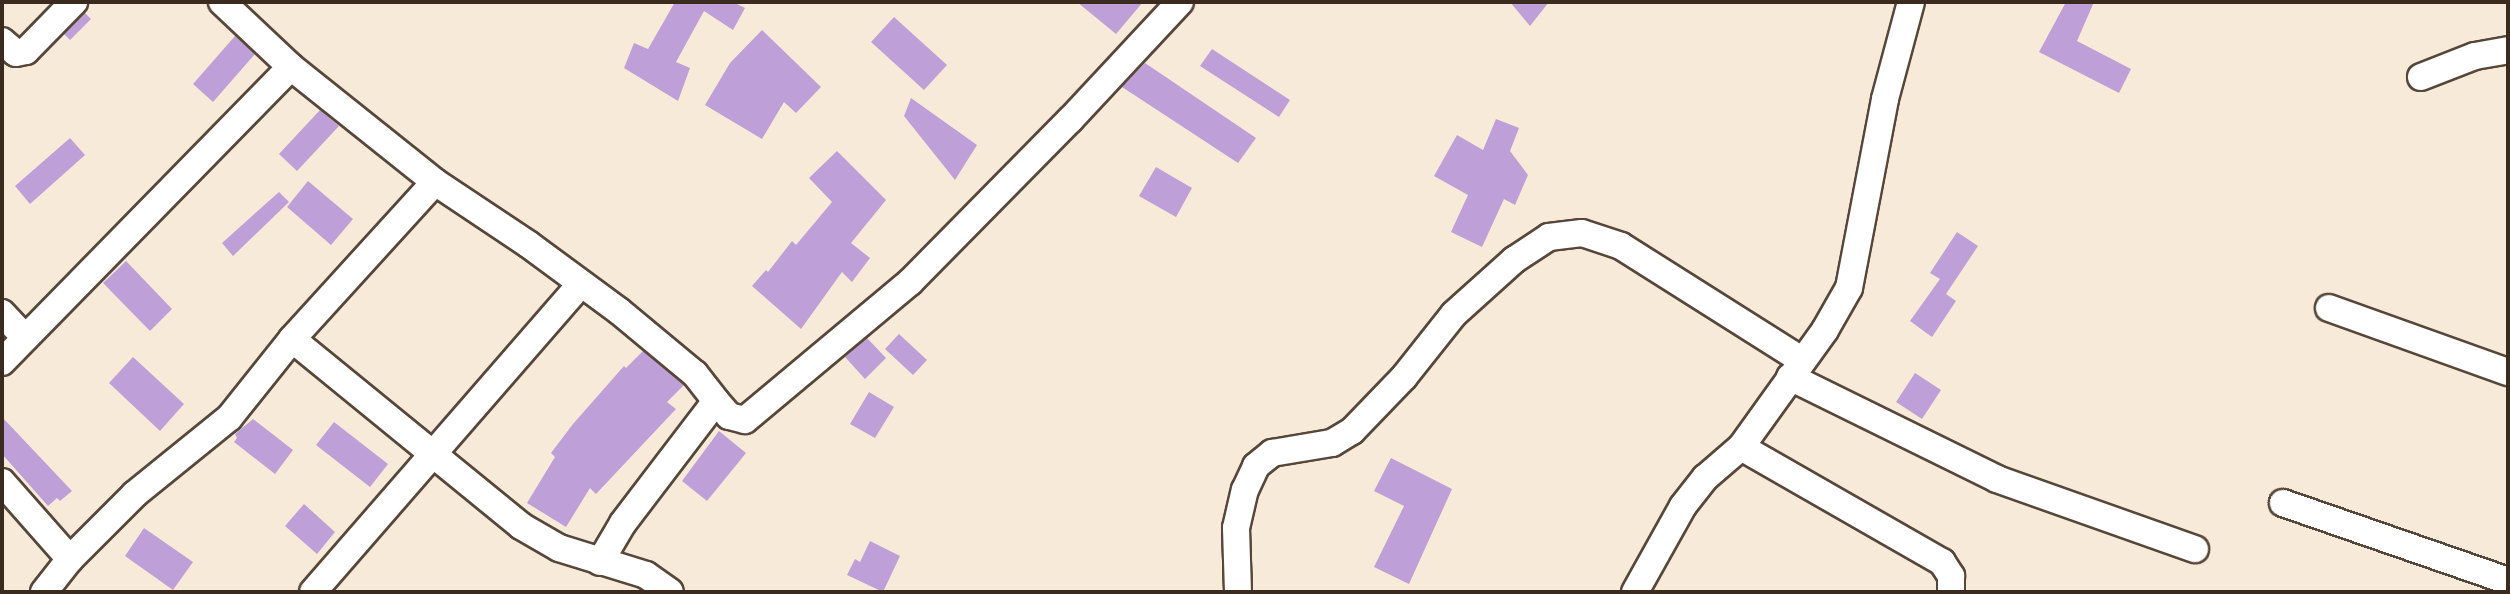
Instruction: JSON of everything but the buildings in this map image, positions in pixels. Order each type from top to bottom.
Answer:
[{"type":"street","points":[[2,41],[16,53],[26,51],[74,2]]},
{"type":"street","points":[[231,5],[291,67],[435,183],[528,244],[581,284],[695,374],[729,416],[745,421],[910,282],[1070,120],[1180,2]]},
{"type":"street","points":[[1635,592],[1684,506],[1704,478],[1741,447],[1825,330],[1849,288],[1885,99],[1911,2]]},
{"type":"street","points":[[2421,77],[2475,56],[2508,50]]},
{"type":"street","points":[[2,362],[291,67]]},
{"type":"street","points":[[48,591],[70,559],[135,494],[229,418],[292,339],[435,183]]},
{"type":"street","points":[[1238,592],[1236,528],[1245,490],[1256,466],[1272,453],[1332,443],[1352,431],[1404,377],[1454,314],[1514,260],[1549,237],[1582,233],[1621,246],[1796,368],[1997,479],[2195,548]]},
{"type":"street","points":[[313,592],[436,454],[581,284]]},
{"type":"street","points":[[2329,308],[2508,372]]},
{"type":"street","points":[[2,313],[24,337]]},
{"type":"street","points":[[292,339],[521,526],[559,548],[646,575],[670,592]]},
{"type":"street","points":[[600,562],[623,523],[716,401]]},
{"type":"street","points":[[1741,447],[1942,562],[1951,576],[1951,592]]},
{"type":"street","points":[[2,482],[70,559]]},
{"type":"street","points":[[2283,503],[2508,581]]}]
